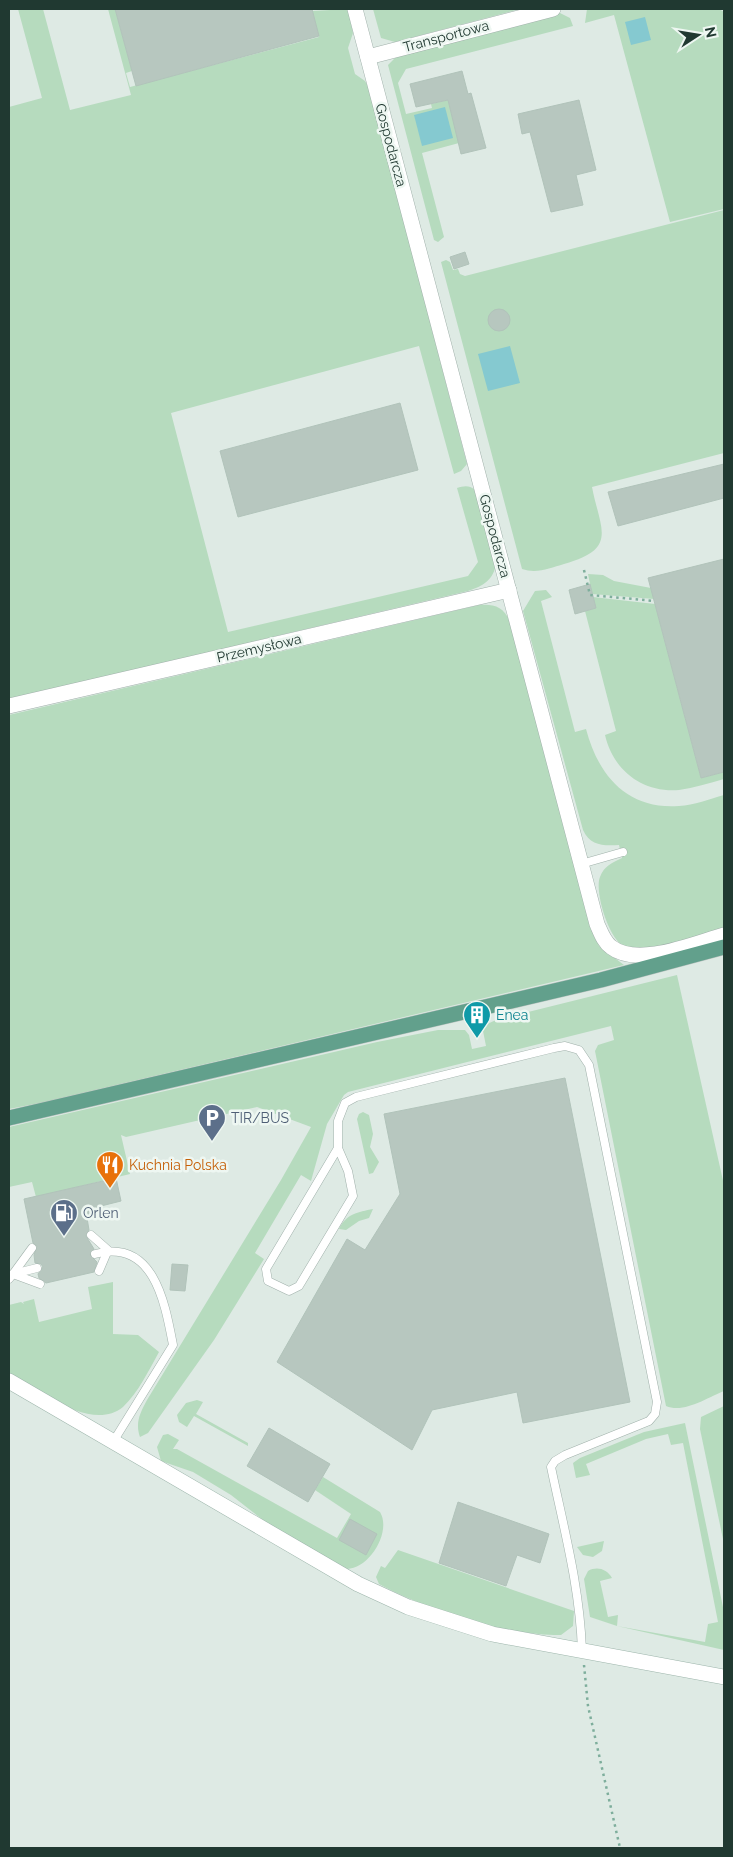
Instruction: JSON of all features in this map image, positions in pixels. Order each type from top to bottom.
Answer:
[{"type":"main road","points":[[12,1116],[554,991],[724,947]]},
{"type":"street","name":"Gospodarcza","points":[[355,9],[599,929],[606,942],[617,951],[635,956],[654,954],[724,935]]},
{"type":"street","name":"Transportowa","points":[[368,57],[553,9]]},
{"type":"street","name":"Przemysłowa","points":[[9,706],[509,590]]},
{"type":"street","points":[[9,1381],[358,1584],[408,1607],[492,1634],[724,1677]]},
{"type":"lane","points":[[581,864],[623,852]]},
{"type":"lane","points":[[338,1148],[266,1270],[268,1280],[289,1292],[299,1286],[353,1196],[348,1171],[338,1148],[338,1121],[345,1102],[356,1097],[565,1046],[579,1050],[588,1065],[656,1402],[655,1414],[649,1421],[565,1455],[555,1461],[551,1467],[574,1568],[581,1614],[582,1651]]},
{"type":"lane","points":[[91,1235],[108,1250],[130,1255],[150,1271],[163,1299],[173,1345],[113,1442]]},
{"type":"lane","points":[[11,1276],[32,1248]]},
{"type":"lane","points":[[95,1254],[108,1250]]},
{"type":"lane","points":[[99,1271],[108,1250]]},
{"type":"lane","points":[[11,1276],[36,1268]]},
{"type":"lane","points":[[11,1276],[40,1284]]},
{"type":"path","points":[[584,570],[590,595],[655,602]]},
{"type":"path","points":[[582,1651],[588,1706],[620,1848]]},
{"type":"green space","points":[[18,9],[43,9],[70,110],[131,95],[108,9],[115,9],[132,71],[126,73],[130,87],[319,37],[312,11],[348,9],[353,33],[348,48],[355,74],[365,81],[369,88],[467,464],[461,471],[454,474],[419,346],[171,413],[228,632],[468,576],[478,562],[457,488],[462,487],[469,487],[475,490],[496,563],[493,574],[487,582],[468,591],[9,699],[9,107],[42,98]]},
{"type":"green space","points":[[373,9],[520,9],[395,42],[381,38]]},
{"type":"green space","points":[[587,9],[719,9],[724,12],[724,209],[670,222],[614,15],[585,23]]},
{"type":"green space","points":[[560,13],[570,18],[573,26],[406,69],[398,83],[406,114],[432,108],[431,104],[448,100],[459,143],[422,153],[444,237],[438,242],[434,240],[388,65],[396,57]]},
{"type":"green space","points":[[724,210],[724,453],[592,487],[602,536],[593,552],[549,569],[538,571],[522,569],[441,262],[446,260],[450,262],[453,270],[458,269],[460,274],[465,276]]},
{"type":"green space","points":[[588,574],[603,575],[614,581],[651,588],[654,599],[592,594]]},
{"type":"green space","points":[[546,590],[552,597],[541,601],[575,732],[586,729],[591,746],[607,775],[630,796],[661,806],[685,805],[724,795],[724,929],[674,944],[648,948],[624,946],[613,935],[604,914],[599,884],[600,877],[606,867],[622,858],[619,845],[598,844],[589,839],[583,830],[523,611],[535,591]]},
{"type":"green space","points":[[593,597],[655,604],[701,778],[724,772],[724,779],[696,787],[666,790],[653,788],[641,783],[622,769],[609,748],[605,735],[616,731],[585,611],[596,608]]},
{"type":"green space","points":[[479,605],[498,607],[510,621],[599,946],[624,965],[9,1109],[9,715]]},
{"type":"green space","points":[[677,975],[724,1185],[724,1391],[696,1404],[680,1408],[666,1406],[595,1051],[598,1045],[614,1040],[611,1026],[348,1092],[344,1095],[327,1124],[311,1181],[301,1175],[255,1253],[264,1259],[214,1340],[148,1433],[140,1437],[138,1427],[142,1409],[281,1180],[311,1127],[257,1107],[126,1137],[121,1135],[130,1174],[36,1197],[32,1182],[9,1187],[9,1127],[377,1042],[438,1030],[465,1030],[469,1035],[472,1049],[486,1046],[483,1031],[485,1025],[496,1020]]},
{"type":"green space","points":[[363,1112],[369,1115],[373,1134],[370,1147],[379,1162],[373,1173],[369,1174],[357,1119],[359,1114]]},
{"type":"green space","points":[[373,1209],[369,1218],[359,1221],[346,1230],[339,1229],[349,1217]]},
{"type":"green space","points":[[113,1282],[113,1334],[138,1335],[159,1352],[138,1388],[123,1407],[110,1414],[96,1415],[80,1412],[49,1398],[9,1373],[9,1305],[21,1302],[24,1304],[23,1302],[34,1299],[39,1322],[92,1309],[88,1287]]},
{"type":"green space","points":[[197,1400],[203,1402],[196,1414],[248,1443],[248,1446],[194,1416],[187,1427],[179,1422],[177,1415],[186,1403]]},
{"type":"green space","points":[[724,1406],[724,1544],[700,1429],[701,1417]]},
{"type":"green space","points":[[685,1423],[724,1612],[724,1650],[617,1626],[705,1642],[708,1624],[718,1622],[683,1443],[671,1445],[668,1434],[646,1439],[586,1464],[590,1475],[576,1478],[573,1463],[580,1458],[644,1432]]},
{"type":"green space","points":[[168,1434],[179,1440],[173,1449],[177,1449],[337,1538],[351,1514],[315,1490],[323,1477],[380,1512],[383,1520],[381,1539],[363,1563],[347,1569],[276,1530],[231,1495],[193,1472],[161,1461],[157,1447],[163,1435]]},
{"type":"green space","points":[[604,1541],[602,1551],[593,1557],[583,1555],[577,1547]]},
{"type":"green space","points":[[398,1550],[574,1611],[573,1626],[561,1635],[533,1634],[464,1619],[418,1602],[379,1584],[376,1577],[381,1566],[385,1568]]},
{"type":"green space","points":[[602,1569],[612,1578],[600,1581],[608,1617],[618,1615],[617,1626],[590,1617],[584,1579],[588,1571]]},
{"type":"water","points":[[645,17],[651,40],[631,45],[625,22]]},
{"type":"water","points":[[445,107],[453,138],[422,146],[414,115]]},
{"type":"water","points":[[510,346],[520,383],[488,391],[478,354]]},
{"type":"building","points":[[115,9],[312,9],[319,36],[136,86]]},
{"type":"building","points":[[462,71],[468,94],[471,93],[486,148],[461,154],[448,100],[416,107],[410,84]]},
{"type":"building","points":[[579,100],[596,170],[576,175],[583,205],[551,212],[530,132],[522,134],[518,114]]},
{"type":"building","points":[[465,252],[469,264],[454,269],[450,257]]},
{"type":"building","points":[[499,309],[507,312],[510,320],[507,328],[499,331],[491,328],[488,320],[491,312]]},
{"type":"building","points":[[400,403],[418,470],[238,517],[220,451]]},
{"type":"building","points":[[724,464],[724,498],[618,526],[608,492]]},
{"type":"building","points":[[724,559],[724,772],[701,778],[648,578]]},
{"type":"building","points":[[590,584],[596,608],[575,614],[569,590]]},
{"type":"building","points":[[565,1078],[630,1402],[523,1423],[517,1392],[432,1410],[412,1450],[277,1362],[347,1239],[365,1250],[400,1194],[384,1114]]},
{"type":"building","points":[[116,1178],[121,1201],[101,1206],[102,1214],[87,1218],[89,1230],[86,1236],[94,1249],[90,1255],[97,1262],[94,1272],[46,1283],[39,1278],[38,1274],[43,1267],[41,1264],[35,1263],[34,1255],[37,1246],[33,1243],[24,1199]]},
{"type":"building","points":[[172,1264],[188,1265],[185,1291],[170,1290]]},
{"type":"building","points":[[269,1428],[330,1464],[308,1502],[247,1466]]},
{"type":"building","points":[[458,1502],[549,1534],[540,1563],[517,1555],[506,1586],[439,1563]]},
{"type":"building","points":[[350,1519],[377,1534],[366,1555],[339,1540]]},
{"type":"place","name":"Enea","points":[[477,1039]]},
{"type":"place","name":"TIR/BUS","points":[[212,1142]]},
{"type":"place","name":"Kuchnia Polska","points":[[110,1189]]},
{"type":"place","name":"Orlen","points":[[64,1237]]}]
